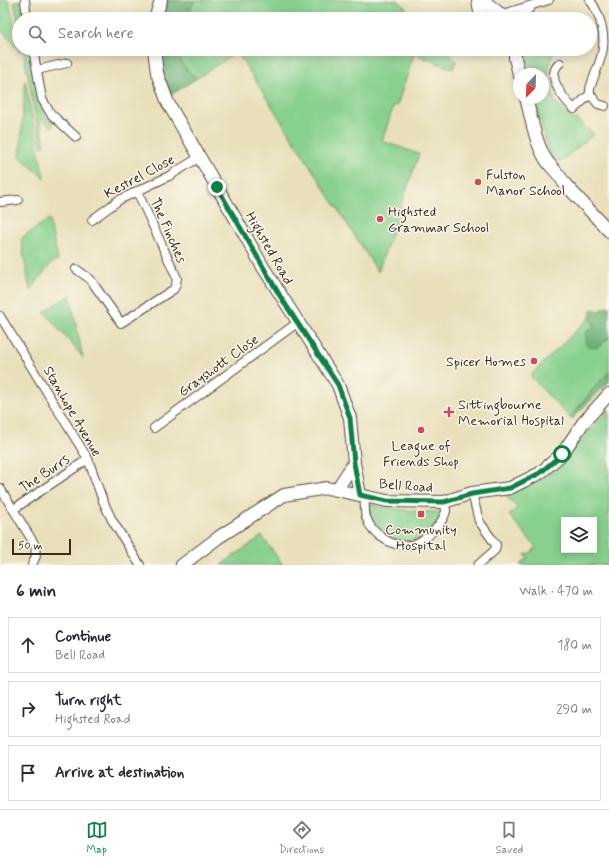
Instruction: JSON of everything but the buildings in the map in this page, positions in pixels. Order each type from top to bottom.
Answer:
[{"type":"street","points":[[25,0],[26,12]]},
{"type":"street","points":[[157,12],[160,0]]},
{"type":"street","points":[[478,0],[480,12]]},
{"type":"street","points":[[483,0],[496,12]]},
{"type":"street","points":[[513,12],[549,0]]},
{"type":"street","points":[[590,0],[596,12]]},
{"type":"street","points":[[525,12],[531,6]]},
{"type":"street","points":[[560,63],[556,66],[554,73],[558,90],[574,109],[590,94],[591,85],[602,56],[603,44],[597,14]]},
{"type":"street","points":[[34,56],[42,99],[51,114],[76,137]]},
{"type":"street","name":"Highsted Road","points":[[155,56],[157,73],[168,103],[263,268],[338,385],[350,418],[354,463],[362,495]]},
{"type":"street","points":[[514,56],[517,68]]},
{"type":"street","points":[[37,70],[60,69],[67,63]]},
{"type":"street","points":[[590,94],[598,104],[605,106]]},
{"type":"street","points":[[528,104],[544,158],[562,178],[564,183],[609,231]]},
{"type":"street","name":"Kestrel Close","points":[[92,220],[119,200],[169,176],[200,157]]},
{"type":"street","name":"The Finches","points":[[76,269],[90,279],[121,323],[174,290],[177,278],[137,191]]},
{"type":"street","points":[[0,202],[18,200]]},
{"type":"street","name":"Stanhope Avenue","points":[[0,316],[88,459],[103,501],[112,520],[140,565]]},
{"type":"street","name":"Grayshott Close","points":[[154,428],[297,323]]},
{"type":"street","name":"Bell Road","points":[[182,565],[219,537],[284,495],[320,488],[337,489],[387,501],[444,502],[472,494],[510,488],[540,473],[562,454],[583,423],[608,396]]},
{"type":"street","name":"The Burrs","points":[[14,509],[88,459]]},
{"type":"street","points":[[337,489],[354,463]]},
{"type":"street","points":[[1,492],[14,509],[36,550],[35,561],[32,565]]},
{"type":"street","points":[[472,494],[479,521],[496,545],[496,550],[478,565]]},
{"type":"street","points":[[362,495],[369,525],[380,536],[394,543],[400,544],[415,544],[429,535],[439,525],[444,517],[446,510],[444,502]]},
{"type":"green space","points":[[0,0],[9,0],[12,14],[12,42],[0,28]]},
{"type":"green space","points":[[18,0],[21,1],[23,12],[16,12],[14,2]]},
{"type":"green space","points":[[166,0],[195,0],[189,12],[162,12]]},
{"type":"green space","points":[[195,0],[398,0],[409,12],[189,12]]},
{"type":"green space","points":[[24,56],[31,56],[40,103],[45,114],[54,124],[51,127],[42,119],[40,121],[45,146],[41,147]]},
{"type":"green space","points":[[159,56],[180,56],[184,66],[197,78],[171,95],[164,81]]},
{"type":"green space","points":[[180,56],[231,56],[197,78],[189,72]]},
{"type":"green space","points":[[240,56],[413,56],[397,106],[394,105],[382,141],[419,154],[378,272]]},
{"type":"green space","points":[[419,56],[451,56],[456,61],[453,69]]},
{"type":"green space","points":[[526,56],[552,56],[549,69],[527,68]]},
{"type":"green space","points":[[549,78],[554,100],[573,119],[577,119],[594,134],[560,162],[555,160],[549,153],[536,104],[549,104]]},
{"type":"green space","points":[[25,80],[44,178],[21,158],[20,155]]},
{"type":"green space","points":[[49,219],[58,260],[52,262],[30,291],[21,240],[24,236]]},
{"type":"green space","points":[[70,295],[83,358],[44,312]]},
{"type":"green space","points":[[609,306],[609,339],[607,338],[596,348],[590,347],[587,345],[587,331],[595,327],[590,317],[591,310],[599,311]]},
{"type":"green space","points":[[590,317],[595,327],[587,331],[586,341],[609,339],[609,382],[573,418],[570,418],[531,377],[531,375]]},
{"type":"green space","points":[[609,372],[609,382],[573,418],[570,418],[594,388]]},
{"type":"green space","points":[[609,409],[609,565],[520,565],[528,558],[525,555],[532,552],[536,547],[509,515],[517,508],[507,497],[508,493],[534,482],[552,472]]},
{"type":"green space","points":[[368,504],[404,510],[440,512],[440,514],[434,526],[419,538],[410,541],[392,540],[376,530],[369,520]]},
{"type":"green space","points":[[262,536],[283,565],[221,565]]},
{"type":"place","name":"Fulston Manor School","points":[[478,182]]},
{"type":"place","name":"Highsted Grammar School","points":[[380,219]]},
{"type":"place","name":"Spicer Homes","points":[[534,361]]},
{"type":"place","name":"Sittingbourne Memorial Hospital","points":[[449,412]]},
{"type":"place","name":"League of Friends Shop","points":[[421,430]]},
{"type":"place","name":"Community Hospital","points":[[421,514]]},
{"type":"route","points":[[217,187],[280,296],[338,385],[350,418],[354,463],[360,495],[387,501],[444,502],[472,494],[510,488],[540,473],[562,454]]}]
